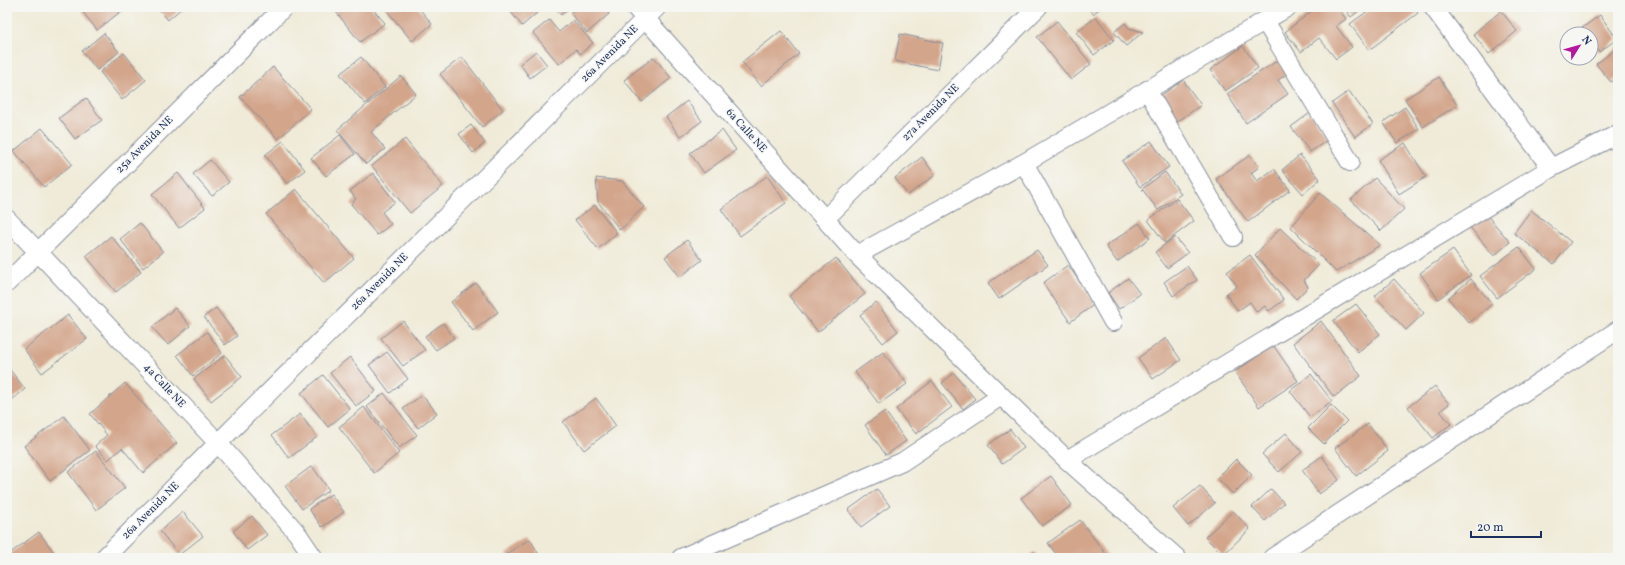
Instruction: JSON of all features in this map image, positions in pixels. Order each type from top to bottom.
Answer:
[{"type":"street","name":"25a Avenida NE","points":[[7,283],[284,7]]},
{"type":"street","name":"27a Avenida NE","points":[[825,219],[1038,7]]},
{"type":"street","points":[[857,255],[1024,162],[1288,7]]},
{"type":"street","points":[[1433,7],[1551,168]]},
{"type":"street","name":"6a Calle NE","points":[[646,11],[857,255],[1067,460],[1177,558]]},
{"type":"street","name":"26a Avenida NE","points":[[104,558],[646,11]]},
{"type":"street","points":[[1266,21],[1350,162]]},
{"type":"street","points":[[1147,90],[1233,237]]},
{"type":"street","points":[[1067,460],[1551,168],[1618,134]]},
{"type":"street","points":[[1024,162],[1113,322]]},
{"type":"street","name":"4a Calle NE","points":[[7,218],[218,443],[297,533],[314,558]]},
{"type":"street","points":[[1272,558],[1618,330]]},
{"type":"street","points":[[681,558],[902,462],[1001,396]]},
{"type":"building","points":[[79,7],[122,7],[124,9],[97,30]]},
{"type":"building","points":[[157,7],[183,7],[168,20]]},
{"type":"building","points":[[332,7],[371,7],[385,23],[360,42]]},
{"type":"building","points":[[384,7],[418,7],[432,24],[412,41]]},
{"type":"building","points":[[507,7],[535,7],[538,12],[522,26]]},
{"type":"building","points":[[555,7],[570,7],[561,15]]},
{"type":"building","points":[[578,7],[603,7],[609,14],[587,33],[570,13]]},
{"type":"building","points":[[1088,7],[1102,7],[1093,14]]},
{"type":"building","points":[[1317,7],[1337,7],[1346,19],[1336,26],[1352,47],[1336,59],[1319,38],[1301,52],[1285,32]]},
{"type":"building","points":[[1343,7],[1364,7],[1351,17]]},
{"type":"building","points":[[1373,7],[1413,7],[1418,13],[1369,50],[1350,24]]},
{"type":"building","points":[[1501,11],[1517,31],[1489,54],[1473,34]]},
{"type":"building","points":[[1600,15],[1617,39],[1599,52],[1599,26],[1585,26]]},
{"type":"building","points":[[1096,17],[1114,40],[1094,55],[1076,32]]},
{"type":"building","points":[[549,20],[559,32],[573,20],[593,43],[580,54],[576,49],[559,64],[533,33]]},
{"type":"building","points":[[1057,21],[1091,64],[1071,80],[1037,37]]},
{"type":"building","points":[[1125,23],[1129,28],[1143,32],[1126,46],[1114,32]]},
{"type":"building","points":[[781,31],[799,54],[761,86],[742,62]]},
{"type":"building","points":[[104,33],[119,52],[97,70],[82,51]]},
{"type":"building","points":[[900,34],[943,43],[938,70],[895,61]]},
{"type":"building","points":[[1243,46],[1258,68],[1225,91],[1210,70]]},
{"type":"building","points":[[1618,47],[1618,77],[1611,82],[1598,66],[1599,66],[1599,62]]},
{"type":"building","points":[[536,51],[547,65],[530,78],[520,64]]},
{"type":"building","points":[[124,53],[146,80],[122,100],[100,72]]},
{"type":"building","points":[[361,57],[385,87],[365,104],[340,74]]},
{"type":"building","points":[[462,57],[503,110],[482,127],[440,74]]},
{"type":"building","points":[[654,57],[671,78],[642,102],[624,80]]},
{"type":"building","points":[[1278,60],[1287,74],[1278,80],[1288,94],[1246,123],[1227,94]]},
{"type":"building","points":[[273,67],[311,109],[278,139],[240,97]]},
{"type":"building","points":[[401,76],[416,94],[371,132],[385,149],[366,164],[337,130]]},
{"type":"building","points":[[1439,77],[1457,105],[1423,127],[1405,99]]},
{"type":"building","points":[[1183,80],[1201,105],[1174,124],[1157,98]]},
{"type":"building","points":[[1349,91],[1373,124],[1355,137],[1332,103]]},
{"type":"building","points":[[86,98],[102,120],[75,139],[59,118]]},
{"type":"building","points":[[687,101],[702,121],[680,137],[666,117]]},
{"type":"building","points":[[1405,107],[1419,129],[1397,143],[1383,122]]},
{"type":"building","points":[[1310,113],[1329,139],[1310,152],[1291,127]]},
{"type":"building","points":[[471,125],[485,143],[473,153],[459,134]]},
{"type":"building","points":[[42,128],[72,164],[44,187],[14,151]]},
{"type":"building","points":[[722,130],[736,150],[704,173],[690,153]]},
{"type":"building","points":[[340,135],[355,154],[326,176],[311,158]]},
{"type":"building","points":[[405,139],[443,186],[410,213],[372,166]]},
{"type":"building","points":[[283,141],[305,170],[287,184],[265,155]]},
{"type":"building","points":[[1151,141],[1169,167],[1140,187],[1122,161]]},
{"type":"building","points":[[1405,143],[1426,177],[1399,194],[1378,160]]},
{"type":"building","points":[[1250,155],[1259,167],[1251,173],[1257,181],[1274,169],[1290,190],[1248,222],[1216,179]]},
{"type":"building","points":[[1300,155],[1320,179],[1303,194],[1282,170]]},
{"type":"building","points":[[922,157],[935,175],[908,195],[895,178]]},
{"type":"building","points":[[210,160],[229,182],[212,196],[193,174]]},
{"type":"building","points":[[1165,172],[1181,194],[1158,210],[1142,189]]},
{"type":"building","points":[[178,173],[205,208],[179,228],[152,194]]},
{"type":"building","points":[[373,173],[395,202],[382,212],[391,224],[377,235],[351,204],[356,199],[350,191]]},
{"type":"building","points":[[767,176],[786,203],[740,236],[721,209]]},
{"type":"building","points":[[596,178],[622,181],[644,207],[620,230],[598,202]]},
{"type":"building","points":[[1375,178],[1404,209],[1381,231],[1351,200]]},
{"type":"building","points":[[296,189],[354,258],[324,283],[266,214]]},
{"type":"building","points":[[1320,193],[1380,245],[1336,272],[1291,227]]},
{"type":"building","points":[[1177,199],[1194,221],[1165,243],[1148,220]]},
{"type":"building","points":[[595,205],[617,233],[598,249],[575,220]]},
{"type":"building","points":[[1531,210],[1571,242],[1554,264],[1514,233]]},
{"type":"building","points":[[1485,213],[1510,242],[1494,256],[1469,226]]},
{"type":"building","points":[[140,223],[163,252],[143,268],[120,239]]},
{"type":"building","points":[[1139,223],[1150,238],[1117,262],[1106,246]]},
{"type":"building","points":[[1280,228],[1319,265],[1304,280],[1308,287],[1296,299],[1255,255]]},
{"type":"building","points":[[111,236],[141,272],[116,292],[86,256]]},
{"type":"building","points":[[1175,237],[1188,253],[1167,268],[1155,252]]},
{"type":"building","points":[[687,240],[702,260],[680,277],[665,257]]},
{"type":"building","points":[[1519,247],[1536,269],[1497,298],[1480,276]]},
{"type":"building","points":[[1037,250],[1048,265],[999,299],[988,283]]},
{"type":"building","points":[[1453,250],[1471,275],[1438,299],[1420,273]]},
{"type":"building","points":[[1250,255],[1284,300],[1269,311],[1265,306],[1257,312],[1250,302],[1238,311],[1226,294],[1237,286],[1227,272]]},
{"type":"building","points":[[836,258],[865,294],[818,332],[789,296]]},
{"type":"building","points":[[1068,265],[1095,304],[1070,322],[1043,283]]},
{"type":"building","points":[[1187,266],[1197,280],[1173,296],[1164,282]]},
{"type":"building","points":[[1128,278],[1140,294],[1119,309],[1108,293]]},
{"type":"building","points":[[1394,279],[1424,313],[1406,330],[1375,296]]},
{"type":"building","points":[[1471,279],[1492,304],[1469,323],[1448,298]]},
{"type":"building","points":[[476,283],[498,312],[473,331],[451,302]]},
{"type":"building","points":[[876,302],[898,331],[883,343],[860,315]]},
{"type":"building","points":[[1356,304],[1380,334],[1358,352],[1333,321]]},
{"type":"building","points":[[175,308],[190,326],[168,345],[152,327]]},
{"type":"building","points":[[216,308],[237,336],[225,345],[204,317]]},
{"type":"building","points":[[68,315],[87,339],[42,373],[24,349]]},
{"type":"building","points":[[403,321],[425,350],[403,366],[381,338]]},
{"type":"building","points":[[1321,321],[1361,376],[1334,397],[1293,343]]},
{"type":"building","points":[[443,323],[454,338],[436,350],[425,336]]},
{"type":"building","points":[[207,332],[222,353],[193,376],[177,355]]},
{"type":"building","points":[[1166,338],[1181,360],[1153,379],[1138,358]]},
{"type":"building","points":[[1273,345],[1298,381],[1259,407],[1235,372]]},
{"type":"building","points":[[387,352],[408,379],[390,393],[369,365]]},
{"type":"building","points":[[883,352],[907,384],[879,404],[855,372]]},
{"type":"building","points":[[225,355],[242,377],[211,401],[194,379]]},
{"type":"building","points":[[350,357],[376,391],[356,406],[330,373]]},
{"type":"building","points":[[7,366],[25,389],[7,404]]},
{"type":"building","points":[[954,373],[975,399],[963,409],[942,383]]},
{"type":"building","points":[[1311,374],[1332,401],[1310,417],[1290,391]]},
{"type":"building","points":[[323,375],[350,409],[328,427],[301,393]]},
{"type":"building","points":[[932,381],[952,407],[916,434],[896,409]]},
{"type":"building","points":[[125,383],[177,443],[143,473],[122,448],[108,460],[95,446],[107,435],[90,414]]},
{"type":"building","points":[[1435,386],[1449,404],[1440,411],[1451,424],[1433,438],[1408,407]]},
{"type":"building","points":[[384,393],[417,435],[399,448],[367,407]]},
{"type":"building","points":[[422,395],[437,413],[418,428],[403,409]]},
{"type":"building","points":[[596,398],[616,426],[584,450],[563,422]]},
{"type":"building","points":[[1331,405],[1347,421],[1324,444],[1308,428]]},
{"type":"building","points":[[364,407],[399,453],[374,473],[339,427]]},
{"type":"building","points":[[885,411],[906,441],[886,455],[865,425]]},
{"type":"building","points":[[300,414],[317,437],[289,458],[272,435]]},
{"type":"building","points":[[64,416],[90,450],[50,481],[24,446]]},
{"type":"building","points":[[1368,424],[1388,451],[1356,476],[1335,448]]},
{"type":"building","points":[[1010,429],[1024,448],[1002,464],[988,445]]},
{"type":"building","points":[[1286,433],[1302,452],[1279,472],[1262,454]]},
{"type":"building","points":[[96,451],[125,488],[96,510],[68,472]]},
{"type":"building","points":[[1322,456],[1339,480],[1319,494],[1302,470]]},
{"type":"building","points":[[1236,459],[1252,475],[1233,494],[1217,478]]},
{"type":"building","points":[[312,466],[329,490],[302,509],[285,486]]},
{"type":"building","points":[[1051,476],[1072,505],[1042,526],[1021,498]]},
{"type":"building","points":[[1200,486],[1215,503],[1188,526],[1173,508]]},
{"type":"building","points":[[877,489],[890,506],[861,527],[848,510]]},
{"type":"building","points":[[1271,489],[1284,503],[1265,521],[1252,507]]},
{"type":"building","points":[[331,494],[344,512],[322,527],[309,509]]},
{"type":"building","points":[[1233,511],[1250,529],[1223,555],[1205,537]]},
{"type":"building","points":[[183,512],[203,536],[179,555],[160,531]]},
{"type":"building","points":[[252,516],[267,535],[247,550],[233,531]]},
{"type":"building","points":[[1080,520],[1109,558],[1059,558],[1048,543]]},
{"type":"building","points":[[39,532],[58,558],[13,558],[9,554]]},
{"type":"building","points":[[530,539],[541,558],[509,558],[506,554]]},
{"type":"building","points":[[1034,552],[1039,558],[1026,558]]}]
